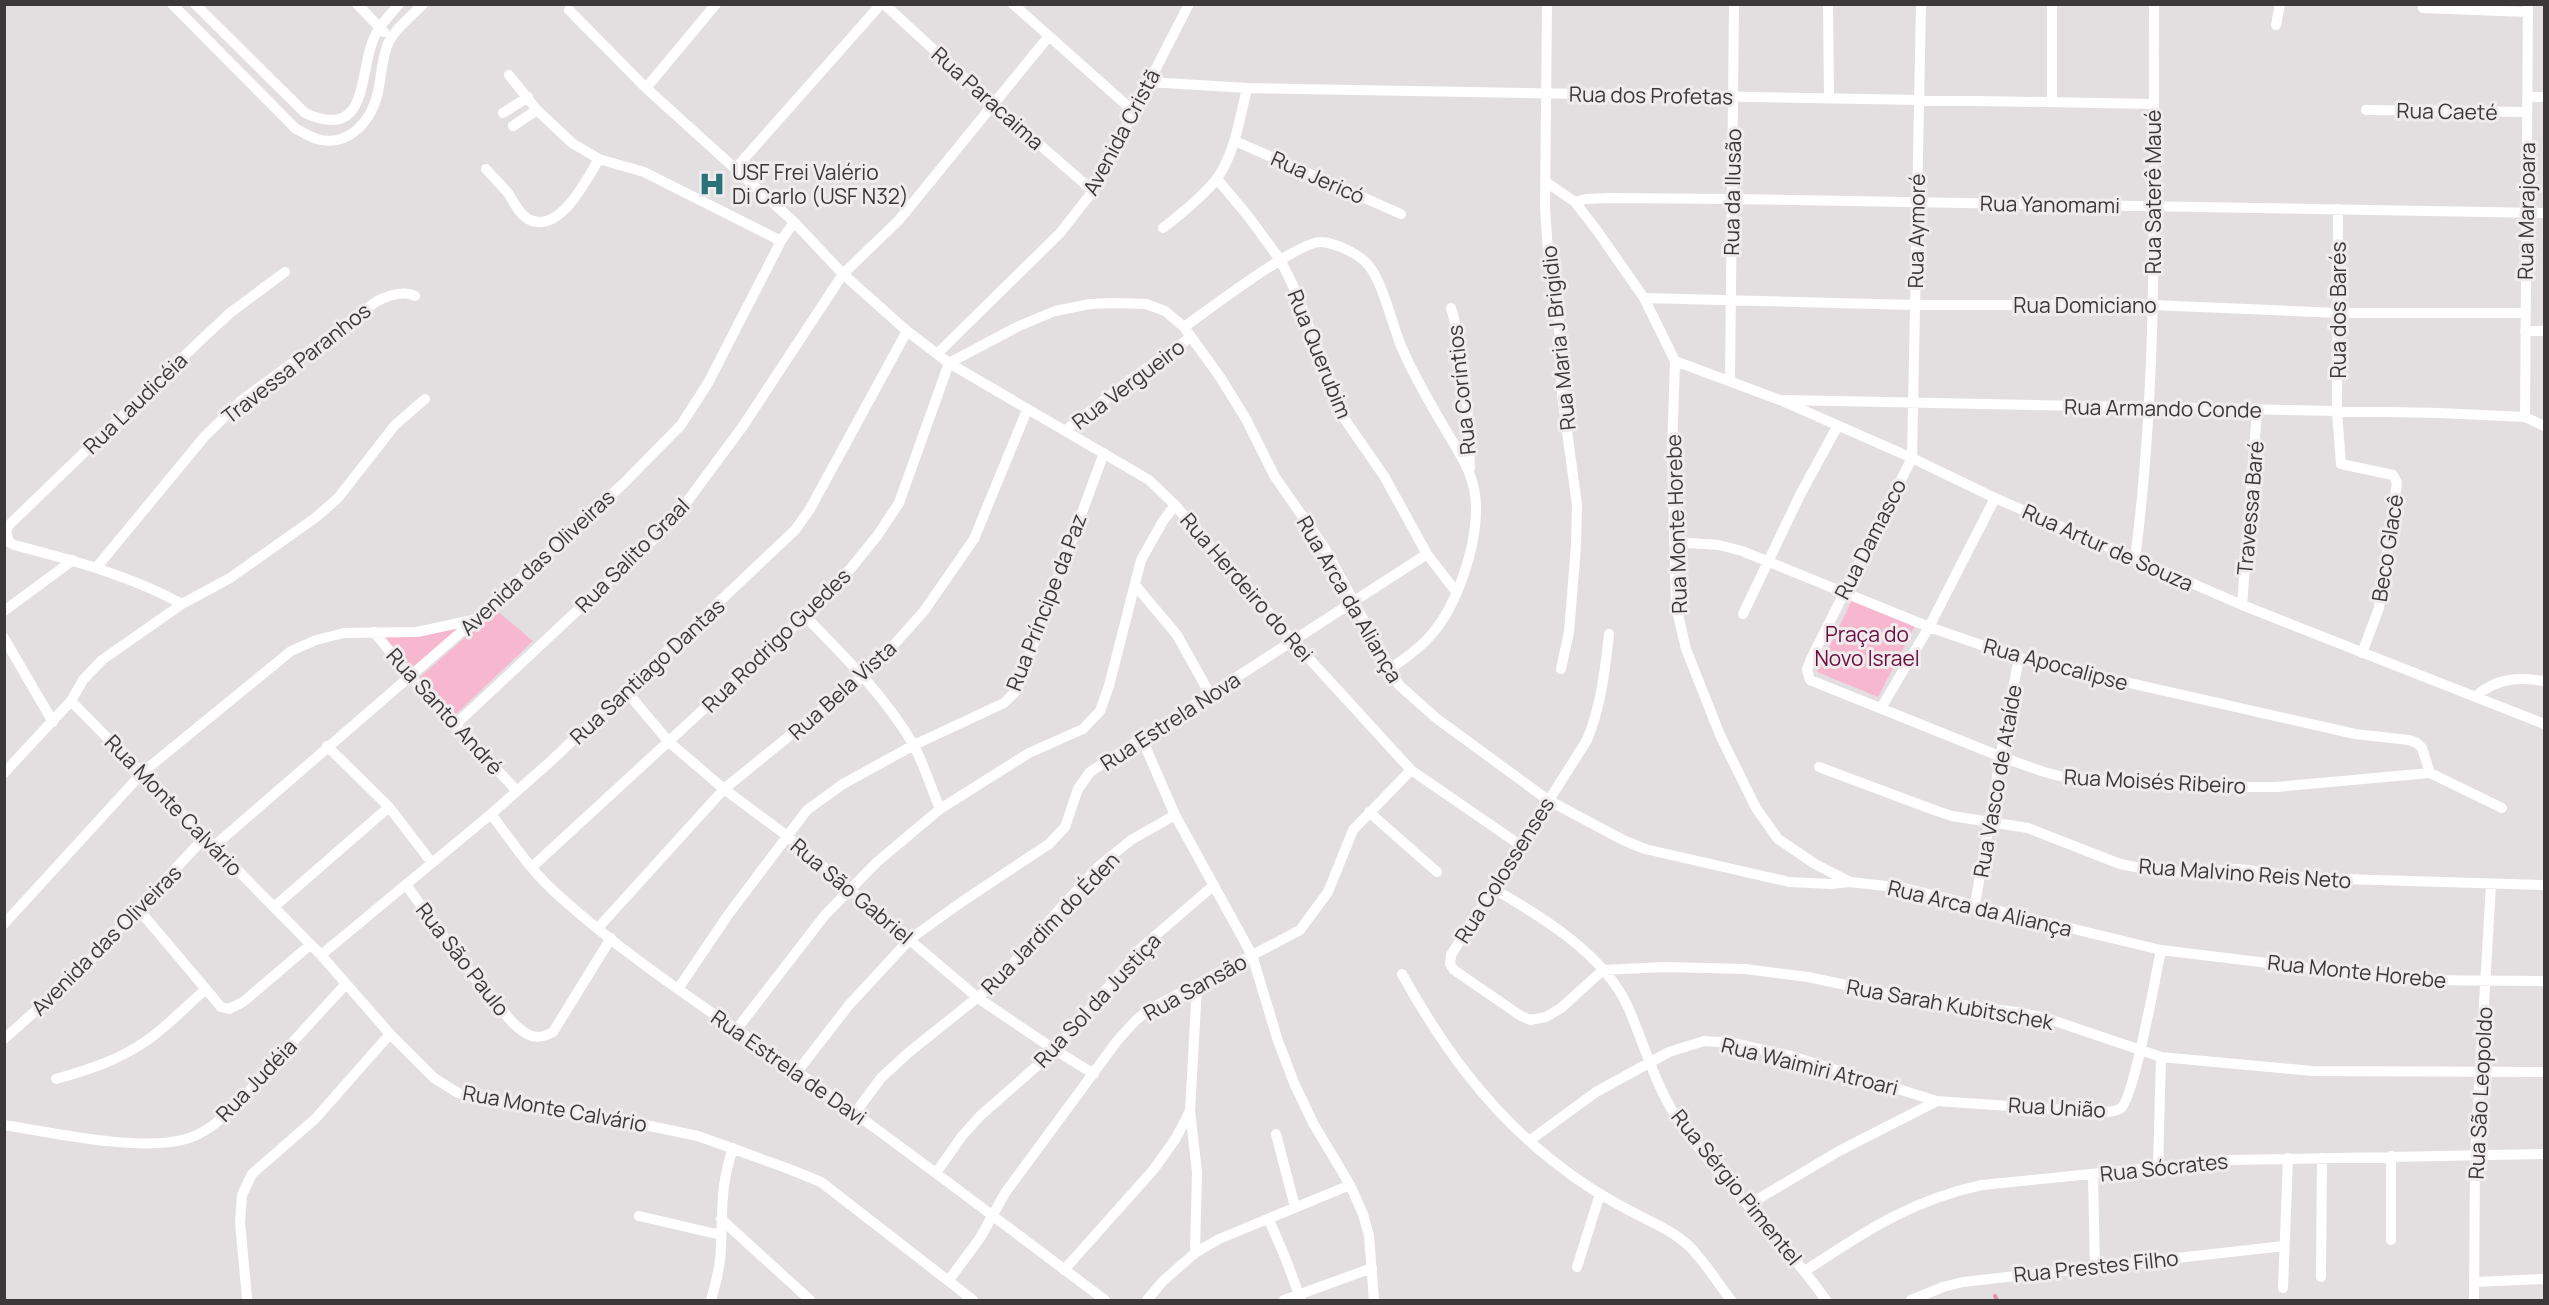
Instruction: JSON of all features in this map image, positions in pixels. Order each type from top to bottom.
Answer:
[{"type":"street","points":[[172,4],[296,129],[318,139],[340,140],[358,130],[369,116],[377,95],[391,38],[423,4]]},
{"type":"street","points":[[195,4],[305,113],[322,121],[336,121],[348,115],[355,105],[363,90],[372,42],[380,27],[399,4]]},
{"type":"street","points":[[357,4],[391,38]]},
{"type":"street","points":[[646,88],[716,4]]},
{"type":"street","points":[[735,169],[883,4]]},
{"type":"street","name":"Rua Paracaima","points":[[883,4],[994,105],[1093,190]]},
{"type":"street","points":[[1013,4],[1133,111]]},
{"type":"street","name":"Avenida Cristã","points":[[938,353],[1060,232],[1093,190],[1189,4]]},
{"type":"street","name":"Rua Maria J Brigídio","points":[[1547,4],[1545,208],[1548,251],[1558,306],[1562,394],[1577,505],[1569,623],[1560,669]]},
{"type":"street","name":"Rua da Ilusão","points":[[1730,380],[1734,4]]},
{"type":"street","points":[[1828,4],[1829,98]]},
{"type":"street","name":"Rua Aymoré","points":[[1912,458],[1921,4]]},
{"type":"street","points":[[2052,4],[2052,102]]},
{"type":"street","name":"Rua Saterê Maué","points":[[2134,559],[2145,480],[2149,407],[2154,4]]},
{"type":"street","points":[[2276,25],[2280,4]]},
{"type":"street","points":[[2423,8],[2528,8]]},
{"type":"street","name":"Rua Marajoara","points":[[2525,417],[2528,8]]},
{"type":"street","name":"Rua Herdeiro do Rei","points":[[569,10],[646,88],[794,222],[843,274],[907,331],[949,363],[1149,480],[1175,505],[1293,641],[1411,770],[1520,844]]},
{"type":"street","name":"Rua Salito Graal","points":[[456,724],[672,522],[743,426],[843,274],[899,220],[1049,36]]},
{"type":"street","points":[[510,75],[537,110],[572,143],[599,159],[644,172],[781,241]]},
{"type":"street","name":"Rua dos Profetas","points":[[1149,82],[1247,88],[2153,104]]},
{"type":"street","points":[[1163,228],[1186,210],[1217,179],[1235,141],[1247,88]]},
{"type":"street","points":[[503,113],[528,97]]},
{"type":"street","points":[[2527,97],[2544,98]]},
{"type":"street","points":[[513,126],[537,110]]},
{"type":"street","name":"Rua Caeté","points":[[2366,110],[2527,112]]},
{"type":"street","name":"Rua Jericó","points":[[1235,141],[1401,214]]},
{"type":"street","points":[[486,169],[527,219],[542,223],[556,217],[569,205],[599,159]]},
{"type":"street","name":"Rua Querubim","points":[[1217,179],[1281,261],[1297,294],[1341,414],[1384,476],[1427,554],[1456,593]]},
{"type":"street","name":"Rua Monte Horebe","points":[[1546,182],[1575,202],[1644,298],[1675,362],[1672,452],[1676,606],[1686,649],[1720,735],[1755,808],[1768,827],[1787,846],[1850,882]]},
{"type":"street","name":"Rua Yanomami","points":[[1575,202],[1586,199],[1732,199],[2544,213]]},
{"type":"street","name":"Rua dos Barés","points":[[2337,412],[2338,208]]},
{"type":"street","name":"Avenida das Oliveiras","points":[[213,847],[476,619],[624,483],[681,425],[708,383],[781,241],[794,222]]},
{"type":"street","name":"Rua Vergueiro","points":[[1184,327],[1302,247],[1320,242],[1342,248],[1369,265],[1403,349],[1429,402],[1470,472]]},
{"type":"street","name":"Rua Laudicéia","points":[[73,560],[14,545],[6,537],[9,525],[204,337],[231,313],[285,272]]},
{"type":"street","name":"Travessa Paranhos","points":[[96,568],[206,436],[242,400],[377,301],[386,296],[404,293],[416,296]]},
{"type":"street","name":"Rua Domiciano","points":[[1644,298],[1915,305],[2152,305],[2338,313],[2525,313]]},
{"type":"street","name":"Rua Arca da Aliança","points":[[949,363],[1019,326],[1055,311],[1090,304],[1146,304],[1165,311],[1184,327],[1225,386],[1275,477],[1324,547],[1399,685],[1436,718],[1548,800],[1623,840],[1671,856],[1789,882],[1831,884],[1850,882],[1904,888],[2161,950],[2206,955]]},
{"type":"street","name":"Rua Coríntios","points":[[1451,308],[1462,355],[1470,472]]},
{"type":"street","name":"Rua Santiago Dantas","points":[[321,956],[491,814],[795,530],[810,509],[907,331]]},
{"type":"street","points":[[2525,331],[2544,332]]},
{"type":"street","name":"Rua Vergueiro","points":[[1066,430],[1131,378],[1191,337]]},
{"type":"street","name":"Rua Artur de Souza","points":[[1675,362],[1780,400],[1912,458],[1995,498],[2242,605],[2544,724]]},
{"type":"street","name":"Rua Rodrigo Guedes","points":[[532,867],[805,616],[851,568],[877,536],[899,503],[949,363]]},
{"type":"street","points":[[6,768],[72,701],[83,680],[102,660],[182,604],[230,578],[315,518],[338,498],[395,425],[425,399]]},
{"type":"street","name":"Rua Armando Conde","points":[[1780,400],[2440,413],[2525,417],[2544,426]]},
{"type":"street","name":"Rua Bela Vista","points":[[598,928],[724,789],[864,676],[924,611],[974,539],[1027,410]]},
{"type":"street","name":"Travessa Baré","points":[[2242,605],[2257,411]]},
{"type":"street","name":"Beco Glacê","points":[[2337,412],[2342,466],[2393,475],[2397,483],[2379,608],[2362,653]]},
{"type":"street","points":[[1743,614],[1800,495],[1837,427]]},
{"type":"street","name":"Rua Príncipe da Paz","points":[[678,989],[786,835],[807,810],[843,784],[914,745],[1004,704],[1016,691],[1104,453]]},
{"type":"street","name":"Rua Damasco","points":[[1817,683],[1810,680],[1807,670],[1912,458]]},
{"type":"street","points":[[1389,670],[1430,637],[1444,620],[1456,593],[1475,524],[1476,498],[1470,472]]},
{"type":"street","points":[[1881,708],[1929,627],[1995,498]]},
{"type":"street","points":[[736,1030],[825,915],[848,889],[940,809],[1029,753],[1083,729],[1100,711],[1109,686],[1141,560],[1175,505]]},
{"type":"street","name":"Rua Apocalipse","points":[[1674,542],[1719,545],[1769,562],[1929,627],[2019,658],[2355,734],[2409,740],[2422,748],[2430,773]]},
{"type":"street","name":"Rua Estrela Nova","points":[[797,1072],[849,1005],[910,939],[1049,844],[1065,827],[1078,789],[1090,772],[1211,696],[1427,554]]},
{"type":"street","points":[[4,611],[73,560],[158,591],[182,604]]},
{"type":"street","points":[[1135,585],[1177,635],[1211,696]]},
{"type":"street","points":[[805,616],[864,676],[914,745],[940,809]]},
{"type":"street","points":[[4,924],[143,772],[291,651],[316,640],[344,633],[423,631],[476,619]]},
{"type":"street","name":"Rua Santo André","points":[[374,632],[411,677],[516,790]]},
{"type":"street","name":"Rua Colossenses","points":[[1603,970],[1561,1008],[1538,1020],[1521,1016],[1461,976],[1450,964],[1451,955],[1587,740],[1596,719],[1603,690],[1609,634]]},
{"type":"street","points":[[4,638],[53,722]]},
{"type":"street","name":"Rua Vasco de Ataíde","points":[[1975,904],[1991,822],[1999,756],[2019,658]]},
{"type":"street","points":[[2476,696],[2483,689],[2502,681],[2515,679],[2544,681]]},
{"type":"street","name":"Rua Moisés Ribeiro","points":[[1817,683],[1999,756],[2071,779],[2219,787],[2318,784],[2430,773]]},
{"type":"street","name":"Rua São Gabriel","points":[[626,690],[669,742],[724,789],[786,835],[978,998],[1054,1050],[1094,1074]]},
{"type":"street","name":"Rua Monte Calvário","points":[[72,701],[274,907],[390,1034],[434,1078],[458,1093],[486,1100],[626,1121],[698,1136],[821,1182],[973,1300]]},
{"type":"street","points":[[1142,740],[1175,815],[1252,955],[1278,1041],[1294,1083],[1313,1123],[1350,1185],[1364,1214],[1374,1300]]},
{"type":"street","points":[[327,746],[389,807],[432,863]]},
{"type":"street","name":"Rua Malvino Reis Neto","points":[[1819,767],[1934,810],[2028,828],[2120,864],[2140,868],[2181,872],[2259,870],[2310,878],[2544,885]]},
{"type":"street","name":"Rua Sansão","points":[[953,1284],[1005,1194],[1117,1041],[1136,1020],[1170,997],[1197,986],[1300,930],[1328,892],[1353,830],[1411,770]]},
{"type":"street","points":[[2430,773],[2502,808]]},
{"type":"street","points":[[274,907],[389,807]]},
{"type":"street","points":[[1369,812],[1437,872]]},
{"type":"street","name":"Rua Estrela de Davi","points":[[491,814],[532,867],[557,894],[598,928],[678,989],[855,1113],[1105,1300]]},
{"type":"street","name":"Rua Jardim do Éden","points":[[855,1113],[881,1078],[908,1053],[1002,977],[1028,944],[1098,867],[1131,840],[1175,815]]},
{"type":"street","name":"Avenida das Oliveiras","points":[[4,1039],[78,973],[204,838]]},
{"type":"street","name":"Rua Sol da Justiça","points":[[936,1173],[962,1136],[980,1116],[1054,1050],[1141,948],[1214,885]]},
{"type":"street","name":"Rua São Leopoldo","points":[[2474,1300],[2475,1155],[2491,885]]},
{"type":"street","name":"Rua São Paulo","points":[[407,886],[461,962],[513,1023],[526,1034],[536,1037],[553,1032],[611,938]]},
{"type":"street","name":"Rua Sérgio Pimentel","points":[[1492,888],[1547,922],[1611,979],[1627,1006],[1650,1064],[1680,1123],[1805,1271],[1826,1300]]},
{"type":"street","points":[[139,910],[221,1007],[229,1009],[243,1002],[310,945]]},
{"type":"street","name":"Rua União","points":[[1937,1101],[2111,1112],[2123,1106],[2128,1097],[2161,950]]},
{"type":"street","name":"Rua Monte Horebe","points":[[2206,955],[2396,979],[2544,981]]},
{"type":"street","name":"Rua Sarah Kubitschek","points":[[1603,970],[1665,967],[1775,972],[1907,998],[2046,1018],[2161,1057],[2214,1064],[2313,1071],[2544,1072]]},
{"type":"street","points":[[1402,974],[1430,1021],[1467,1075],[1495,1110],[1554,1162],[1600,1194],[1659,1225],[1688,1245],[1731,1300]]},
{"type":"street","name":"Rua Judéia","points":[[4,1125],[91,1139],[151,1143],[186,1139],[208,1128],[231,1109],[346,984]]},
{"type":"street","points":[[1195,1253],[1197,1172],[1190,1111],[1197,986]]},
{"type":"street","points":[[56,1079],[85,1071],[122,1056],[147,1040],[206,989]]},
{"type":"street","points":[[247,1298],[240,1222],[242,1195],[252,1174],[315,1119],[390,1034]]},
{"type":"street","name":"Rua Waimiri Atroari","points":[[1529,1141],[1596,1092],[1689,1044],[1717,1041],[1855,1074],[1937,1101]]},
{"type":"street","points":[[2158,1167],[2161,1057]]},
{"type":"street","points":[[1748,1205],[1839,1151],[1937,1101]]},
{"type":"street","points":[[1064,1270],[1154,1169],[1176,1138],[1190,1111]]},
{"type":"street","points":[[1276,1134],[1295,1207]]},
{"type":"street","points":[[711,1300],[718,1268],[721,1195],[733,1148]]},
{"type":"street","name":"Rua Sócrates","points":[[1805,1271],[1898,1213],[1951,1192],[2014,1180],[2093,1175],[2229,1160],[2544,1154]]},
{"type":"street","points":[[2391,1156],[2391,1240]]},
{"type":"street","points":[[2283,1288],[2288,1158]]},
{"type":"street","points":[[2321,1277],[2322,1158]]},
{"type":"street","points":[[2093,1175],[2095,1268]]},
{"type":"street","points":[[1147,1300],[1163,1281],[1195,1253],[1219,1239],[1350,1185]]},
{"type":"street","points":[[1577,1267],[1600,1194]]},
{"type":"street","points":[[639,1216],[721,1235]]},
{"type":"street","points":[[721,1219],[810,1300]]},
{"type":"street","points":[[1269,1220],[1286,1257],[1300,1298]]},
{"type":"street","name":"Rua Prestes Filho","points":[[1911,1300],[1934,1290],[1963,1282],[2248,1248],[2284,1246]]},
{"type":"street","points":[[1284,1300],[1300,1298],[1372,1268]]},
{"type":"street","points":[[2475,1282],[2544,1279]]},
{"type":"street","points":[[953,1284],[958,1300]]},
{"type":"green space","name":"Praça do Novo Israel","points":[[1852,600],[1915,626],[1878,697],[1817,672]]},
{"type":"green space","points":[[496,610],[533,641],[455,715],[419,678]]},
{"type":"green space","points":[[467,622],[410,670],[384,636]]},
{"type":"waterway","points":[[1995,1296],[1997,1300]]},
{"type":"place","name":"USF Frei Valério Di Carlo (USF N32)","points":[[712,184]]}]
